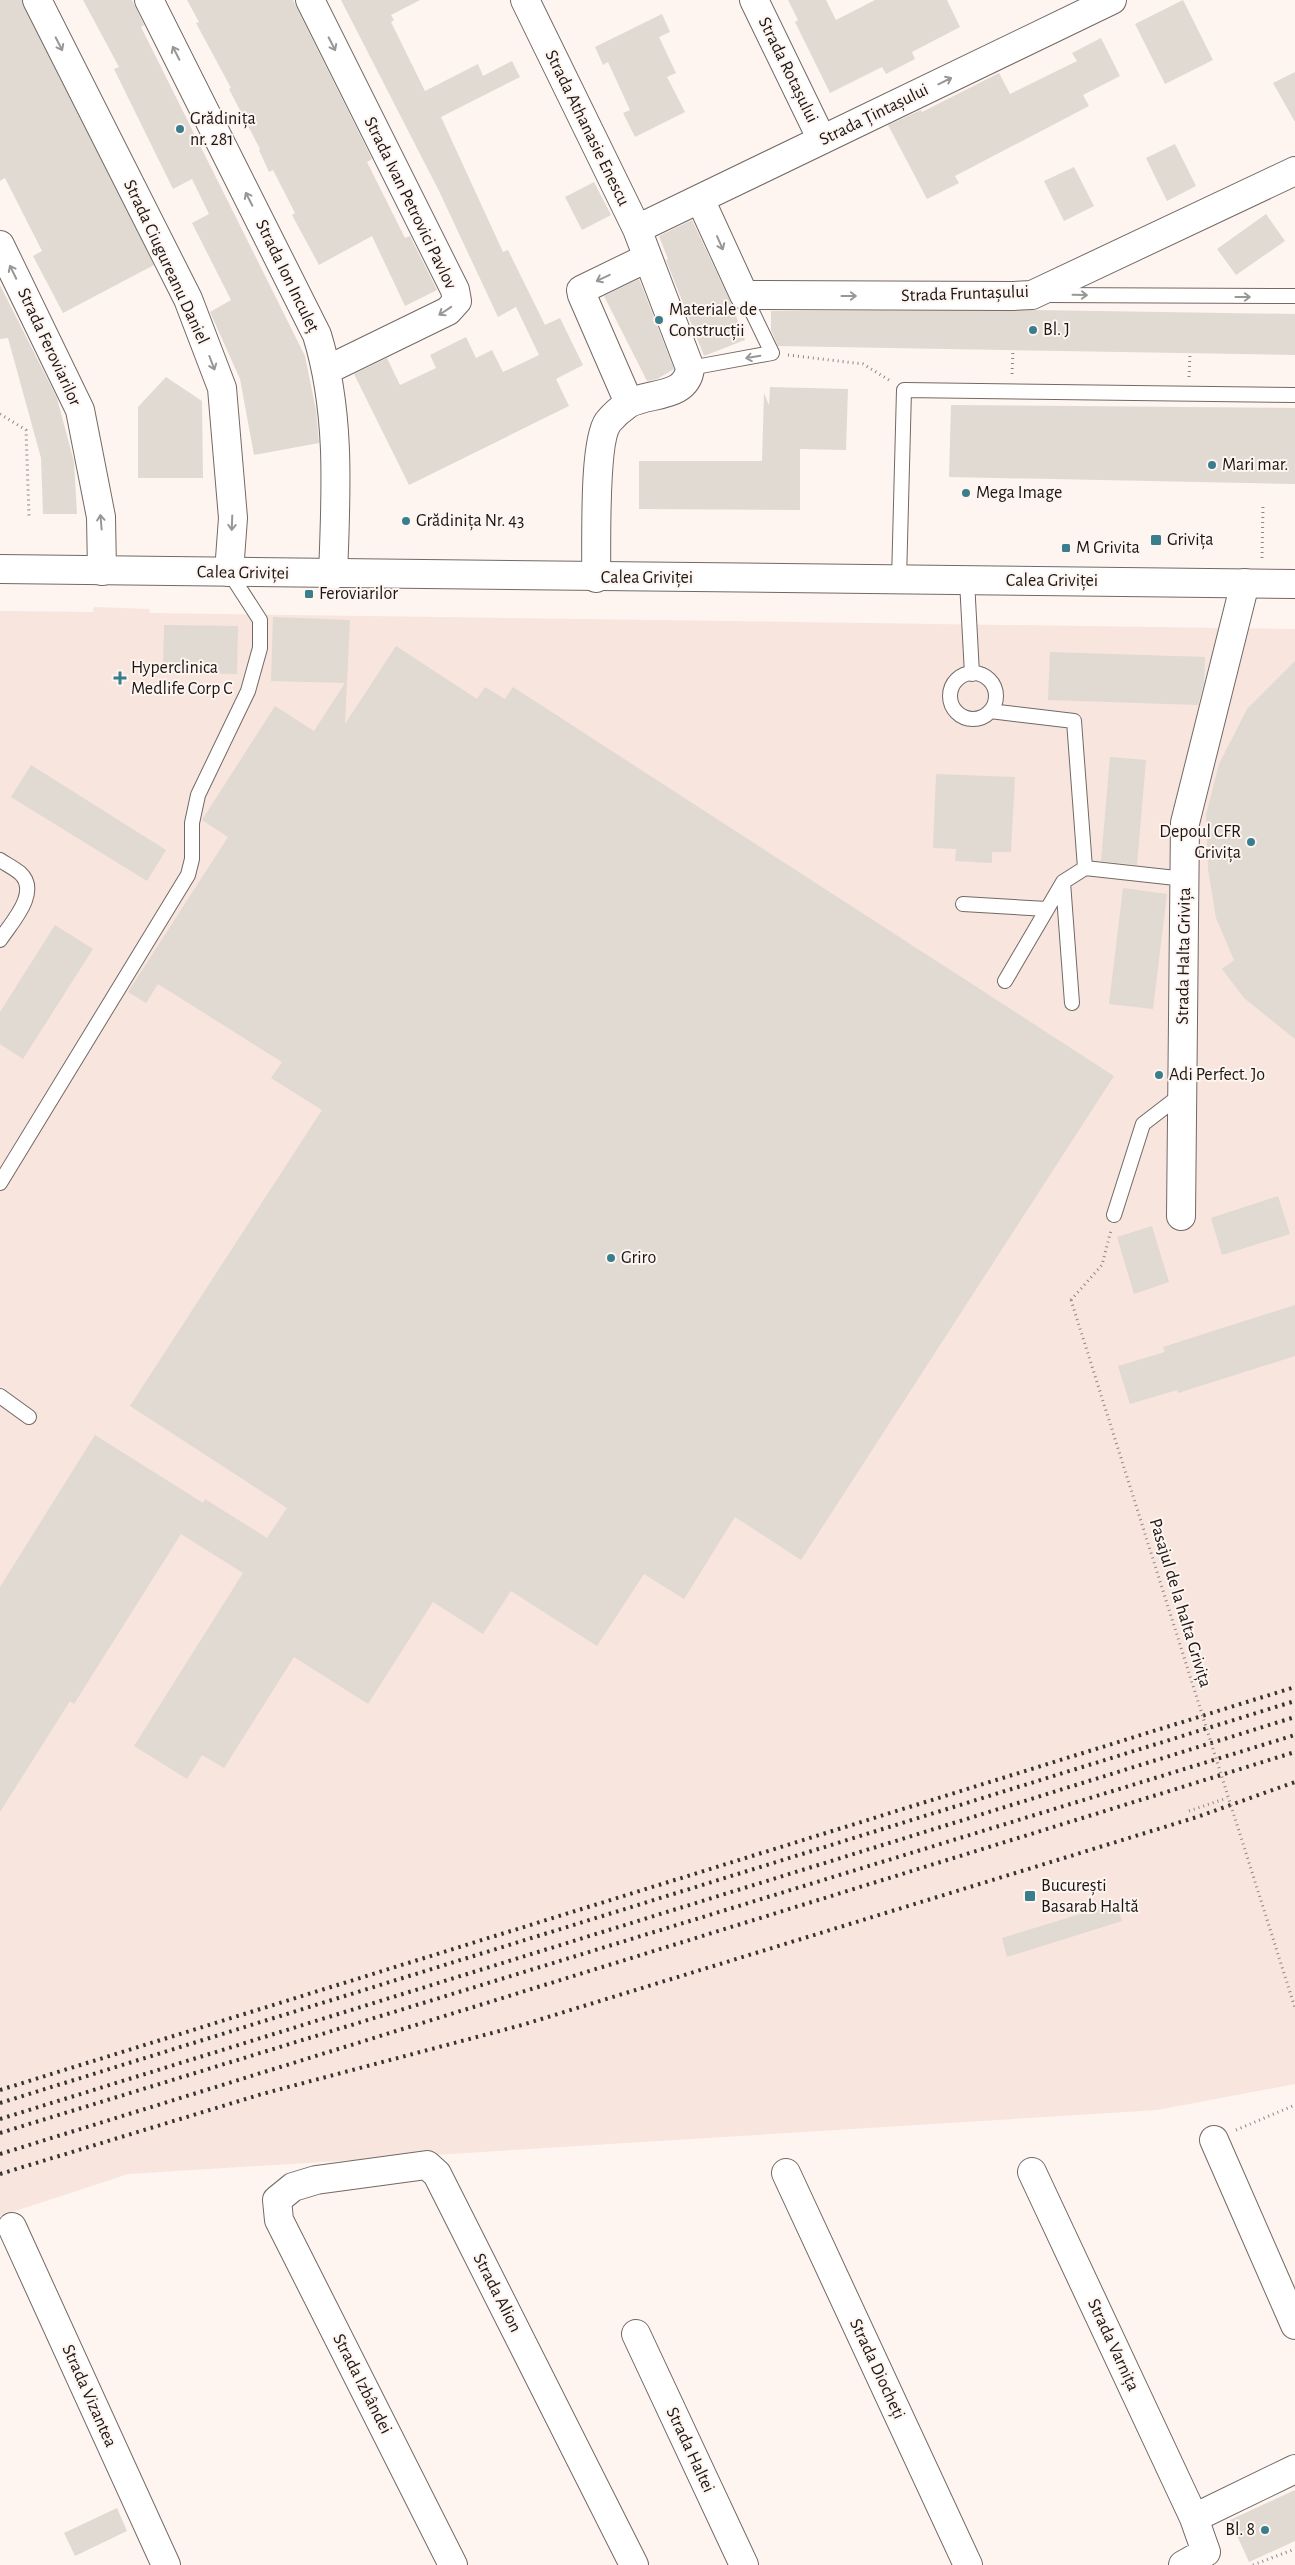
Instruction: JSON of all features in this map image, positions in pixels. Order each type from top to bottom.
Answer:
[{"type":"street","name":"Strada Ciugureanu Daniel","points":[[37,0],[188,299],[222,388],[233,518],[229,572]]},
{"type":"street","name":"Strada Ion Inculeț","points":[[149,0],[317,335],[328,370],[335,432],[333,574]]},
{"type":"street","name":"Strada Ivan Petrovici Pavlov","points":[[310,0],[455,290],[457,301],[448,311],[328,370]]},
{"type":"street","name":"Strada Athanasie Enescu","points":[[525,0],[637,229],[690,368]]},
{"type":"street","name":"Strada Rotașului","points":[[754,0],[822,140]]},
{"type":"street","name":"Strada Țintașului","points":[[637,229],[1112,0]]},
{"type":"street","name":"Strada Fruntașului","points":[[744,295],[1032,295],[1295,171]]},
{"type":"street","points":[[700,199],[744,295]]},
{"type":"street","name":"Strada Feroviarilor","points":[[0,245],[80,410],[101,517],[102,571]]},
{"type":"street","points":[[629,403],[581,290],[647,258]]},
{"type":"street","points":[[596,578],[600,441],[604,429],[610,420],[629,403],[679,389],[689,376],[690,368]]},
{"type":"street","name":"Calea Griviței","points":[[0,570],[596,578],[1295,584]]},
{"type":"street","name":"Strada Halta Grivița","points":[[1181,1216],[1185,823],[1245,583]]},
{"type":"street","points":[[1214,2140],[1295,2325]]},
{"type":"street","name":"Strada Alion","points":[[277,2200],[293,2187],[316,2180],[428,2165],[437,2174],[634,2565]]},
{"type":"street","name":"Strada Varnița","points":[[1032,2172],[1194,2518],[1206,2552],[1183,2565]]},
{"type":"street","name":"Strada Diocheți","points":[[786,2173],[968,2565]]},
{"type":"street","name":"Strada Izbândei","points":[[277,2200],[279,2220],[453,2565]]},
{"type":"street","name":"Strada Vizantea","points":[[12,2227],[166,2565]]},
{"type":"street","name":"Strada Haltei","points":[[636,2334],[744,2565]]},
{"type":"street","points":[[1194,2518],[1295,2469]]},
{"type":"lane","points":[[690,368],[772,353],[744,295]]},
{"type":"lane","points":[[1032,295],[1295,296]]},
{"type":"lane","points":[[899,580],[904,390],[1188,392],[1295,395]]},
{"type":"lane","points":[[0,1183],[188,875],[192,859],[192,822],[198,795],[248,691],[260,648],[260,620],[229,572]]},
{"type":"lane","points":[[967,580],[972,674]]},
{"type":"lane","points":[[972,674],[985,678],[994,690],[994,704],[990,711],[981,718],[966,718],[959,715],[950,702],[952,687],[958,679],[972,674]]},
{"type":"lane","points":[[990,711],[1074,721],[1086,868]]},
{"type":"lane","points":[[0,860],[20,873],[28,888],[26,900],[0,940]]},
{"type":"lane","points":[[1005,981],[1063,882],[1086,868],[1185,879]]},
{"type":"lane","points":[[1063,882],[1072,1003]]},
{"type":"lane","points":[[963,904],[1047,909]]},
{"type":"lane","points":[[1114,1215],[1143,1124],[1182,1094]]},
{"type":"lane","points":[[0,1396],[29,1416]]},
{"type":"path","points":[[1012,392],[1013,350]]},
{"type":"path","points":[[772,353],[863,364],[904,390]]},
{"type":"path","points":[[1188,392],[1190,353]]},
{"type":"path","points":[[0,414],[26,430],[29,516]]},
{"type":"path","name":"Pasajul de la halta Grivița","points":[[1114,1215],[1102,1264],[1071,1300],[1295,2008]]},
{"type":"path","points":[[1190,1811],[1227,1798]]},
{"type":"path","points":[[1214,2140],[1295,2105]]},
{"type":"path","points":[[1252,2565],[1295,2550]]},
{"type":"shaded area","points":[[94,607],[149,609],[150,613],[1295,629],[1295,2084],[1157,2110],[128,2174],[0,2216],[0,611],[93,612]]},
{"type":"building","points":[[0,0],[22,0],[154,265],[63,313],[33,256],[42,251],[5,178],[0,181]]},
{"type":"building","points":[[83,0],[132,0],[144,25],[141,27],[305,356],[316,410],[319,443],[254,455],[240,379],[210,312],[231,300],[192,223],[209,214],[192,179],[173,189],[114,69],[119,67]]},
{"type":"building","points":[[187,0],[293,0],[372,159],[367,162],[405,238],[410,236],[437,290],[405,306],[372,236],[319,265],[292,215],[295,213],[273,170],[269,172],[260,149],[229,89],[231,88],[196,23],[199,22]]},
{"type":"building","points":[[341,0],[420,0],[391,15],[394,20],[391,22],[425,91],[478,64],[483,76],[512,61],[520,77],[441,117],[503,252],[508,250],[545,325],[560,318],[583,365],[556,379],[569,406],[409,485],[354,374],[387,358],[400,385],[436,368],[430,355],[466,337],[476,358],[492,350],[503,372],[539,355],[516,307],[498,317],[439,191]]},
{"type":"building","points":[[788,0],[826,0],[836,20],[875,0],[947,0],[960,27],[912,52],[915,59],[886,74],[882,67],[830,93],[795,22],[798,20]]},
{"type":"building","points":[[1183,0],[1213,60],[1165,84],[1135,24]]},
{"type":"building","points":[[662,14],[670,32],[659,37],[676,73],[667,77],[685,112],[635,137],[623,113],[630,110],[608,62],[603,65],[595,47]]},
{"type":"building","points":[[1101,38],[1120,76],[1083,95],[1089,106],[955,176],[959,183],[927,199],[888,125],[921,110],[922,112],[999,73],[1010,94],[1077,61],[1072,53]]},
{"type":"building","points":[[1295,72],[1295,122],[1273,83]]},
{"type":"building","points":[[1175,144],[1196,186],[1167,201],[1146,158]]},
{"type":"building","points":[[1074,167],[1094,206],[1064,221],[1044,181]]},
{"type":"building","points":[[594,182],[611,215],[582,230],[565,197]]},
{"type":"building","points":[[1266,214],[1285,241],[1236,275],[1217,249]]},
{"type":"building","points":[[692,220],[731,303],[745,340],[704,356],[666,260],[668,259],[659,236]]},
{"type":"building","points":[[639,279],[674,369],[657,379],[647,381],[604,296]]},
{"type":"building","points":[[0,285],[57,398],[74,462],[77,514],[43,514],[41,458],[8,338],[0,339]]},
{"type":"building","name":"Bl. J","points":[[1035,310],[1295,314],[1295,355],[778,346],[771,330],[771,311]]},
{"type":"building","points":[[166,377],[202,401],[203,478],[138,478],[138,407]]},
{"type":"building","points":[[770,387],[848,389],[846,450],[800,449],[800,510],[639,509],[639,461],[762,461],[764,393],[769,405]]},
{"type":"building","points":[[951,405],[1295,408],[1295,484],[949,477]]},
{"type":"building","name":"Griro","points":[[273,617],[350,620],[345,724],[396,646],[477,699],[485,687],[505,699],[513,687],[1114,1076],[801,1560],[735,1517],[684,1599],[644,1574],[597,1646],[511,1591],[483,1634],[433,1602],[368,1704],[294,1657],[224,1768],[202,1755],[187,1779],[134,1746],[243,1573],[181,1534],[74,1704],[70,1701],[0,1812],[0,1587],[95,1435],[203,1503],[205,1499],[267,1538],[287,1508],[130,1406],[322,1110],[271,1078],[282,1062],[158,984],[146,1003],[128,992],[228,837],[202,820],[275,706],[314,731],[345,683],[271,681]]},
{"type":"building","points":[[164,625],[238,626],[237,674],[163,672]]},
{"type":"building","points":[[1050,652],[1205,657],[1204,683],[1198,705],[1048,700]]},
{"type":"building","name":"Depoul CFR Grivița","points":[[1295,661],[1295,1039],[1244,998],[1222,969],[1234,960],[1216,918],[1208,869],[1206,815],[1219,764],[1247,709]]},
{"type":"building","points":[[1110,757],[1146,760],[1137,865],[1101,861]]},
{"type":"building","points":[[31,765],[166,850],[147,881],[11,797]]},
{"type":"building","points":[[936,774],[1015,777],[1011,852],[992,852],[992,863],[955,861],[956,849],[933,848]]},
{"type":"building","points":[[1123,888],[1167,894],[1153,1009],[1109,1004]]},
{"type":"building","points":[[55,925],[93,949],[23,1059],[0,1044],[0,1012]]},
{"type":"building","points":[[1278,1196],[1290,1234],[1222,1255],[1211,1218]]},
{"type":"building","points":[[1152,1226],[1169,1282],[1134,1294],[1117,1237]]},
{"type":"building","points":[[1295,1305],[1295,1356],[1178,1393],[1177,1390],[1130,1404],[1118,1366],[1165,1352],[1163,1347]]},
{"type":"building","points":[[1116,1903],[1122,1921],[1007,1957],[1002,1938]]},
{"type":"building","name":"Bl. 8","points":[[1295,2490],[1295,2541],[1249,2562],[1230,2520]]},
{"type":"building","points":[[117,2508],[127,2531],[75,2556],[64,2533]]},
{"type":"railway","points":[[0,2090],[1295,1687]]},
{"type":"railway","points":[[0,2103],[1295,1701]]},
{"type":"railway","points":[[0,2119],[1295,1717]]},
{"type":"railway","points":[[0,2133],[1295,1735]]},
{"type":"railway","points":[[0,2154],[1295,1752]]},
{"type":"railway","points":[[0,2174],[262,2094],[522,2025],[1197,1817],[1295,1782]]},
{"type":"place","name":"Grădinița nr. 281","points":[[180,129]]},
{"type":"place","name":"Materiale de Construcții","points":[[659,320]]},
{"type":"place","name":"Bl. J","points":[[1033,330]]},
{"type":"place","name":"Mari mar.","points":[[1212,465]]},
{"type":"place","name":"Mega Image","points":[[966,493]]},
{"type":"place","name":"Grădinița Nr. 43","points":[[406,521]]},
{"type":"place","name":"Grivița","points":[[1156,540]]},
{"type":"place","name":"M Grivita","points":[[1066,548]]},
{"type":"place","name":"Feroviarilor","points":[[309,594]]},
{"type":"place","name":"Hyperclinica Medlife Corp C","points":[[120,678]]},
{"type":"place","name":"Depoul CFR Grivița","points":[[1251,842]]},
{"type":"place","name":"Adi Perfect. Jo","points":[[1159,1075]]},
{"type":"place","name":"Griro","points":[[611,1258]]},
{"type":"place","name":"București Basarab Haltă","points":[[1030,1896]]},
{"type":"place","name":"Bl. 8","points":[[1265,2530]]}]
